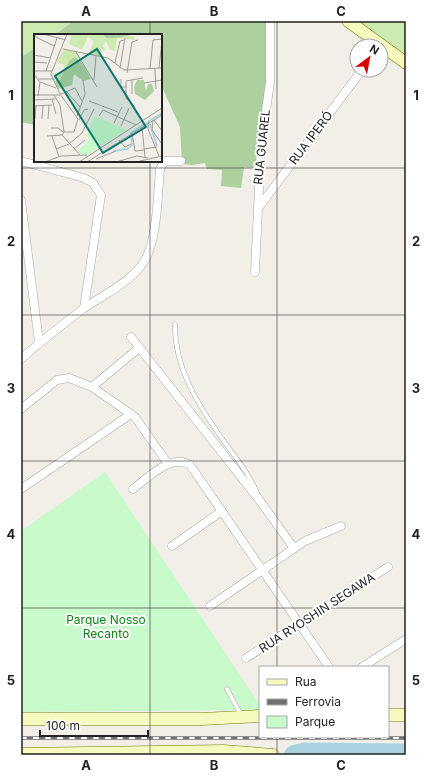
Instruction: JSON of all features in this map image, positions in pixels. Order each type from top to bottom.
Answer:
[{"type":"street","name":"RUA GUAREL","points":[[255,272],[260,207],[258,192],[261,146],[270,82],[270,21]]},
{"type":"street","points":[[348,21],[370,38]]},
{"type":"street","points":[[389,51],[406,63]]},
{"type":"street","name":"RUA IPERÓ","points":[[260,207],[356,78]]},
{"type":"street","points":[[21,161],[84,178],[93,183],[101,195],[84,308]]},
{"type":"street","points":[[21,359],[39,342],[84,308],[130,277],[145,261],[151,244],[160,169],[165,161],[181,161]]},
{"type":"street","points":[[21,200],[39,342]]},
{"type":"street","points":[[131,337],[260,501],[294,548]]},
{"type":"street","points":[[92,387],[139,348]]},
{"type":"street","points":[[21,409],[62,378],[69,378],[92,387],[131,414],[146,432],[168,464]]},
{"type":"street","points":[[21,489],[131,414]]},
{"type":"street","points":[[133,489],[168,464],[180,461],[190,465],[328,666]]},
{"type":"street","points":[[172,546],[222,511]]},
{"type":"street","points":[[210,606],[305,541],[341,526]]},
{"type":"street","name":"RUA RYOSHIN SEGAWA","points":[[246,658],[300,625],[388,567]]},
{"type":"street","points":[[364,666],[406,639]]},
{"type":"street","points":[[389,715],[406,715]]},
{"type":"street","points":[[21,719],[202,719],[259,716]]},
{"type":"street","points":[[21,754],[174,753],[222,751],[273,755]]},
{"type":"lane","points":[[175,324],[177,351],[186,379],[203,410],[249,476],[260,501]]},
{"type":"lane","points":[[227,689],[242,717]]},
{"type":"green space","points":[[21,21],[74,21],[55,34],[34,34],[34,49],[22,57]]},
{"type":"green space","points":[[74,21],[267,21],[268,77],[256,168],[244,167],[241,188],[221,186],[222,170],[207,169],[205,163],[192,165],[182,164],[180,127],[162,87],[162,34],[55,34]]},
{"type":"green space","points":[[357,21],[406,21],[406,58],[389,45],[389,38],[380,38]]},
{"type":"green space","points":[[34,49],[34,125],[21,122],[21,57]]},
{"type":"green space","name":"Parque Nosso Recanto","points":[[105,472],[259,703],[259,710],[21,712],[21,531]]},
{"type":"waterway","points":[[290,755],[292,752],[304,749],[406,750]]},
{"type":"railway","points":[[21,738],[406,738]]}]
